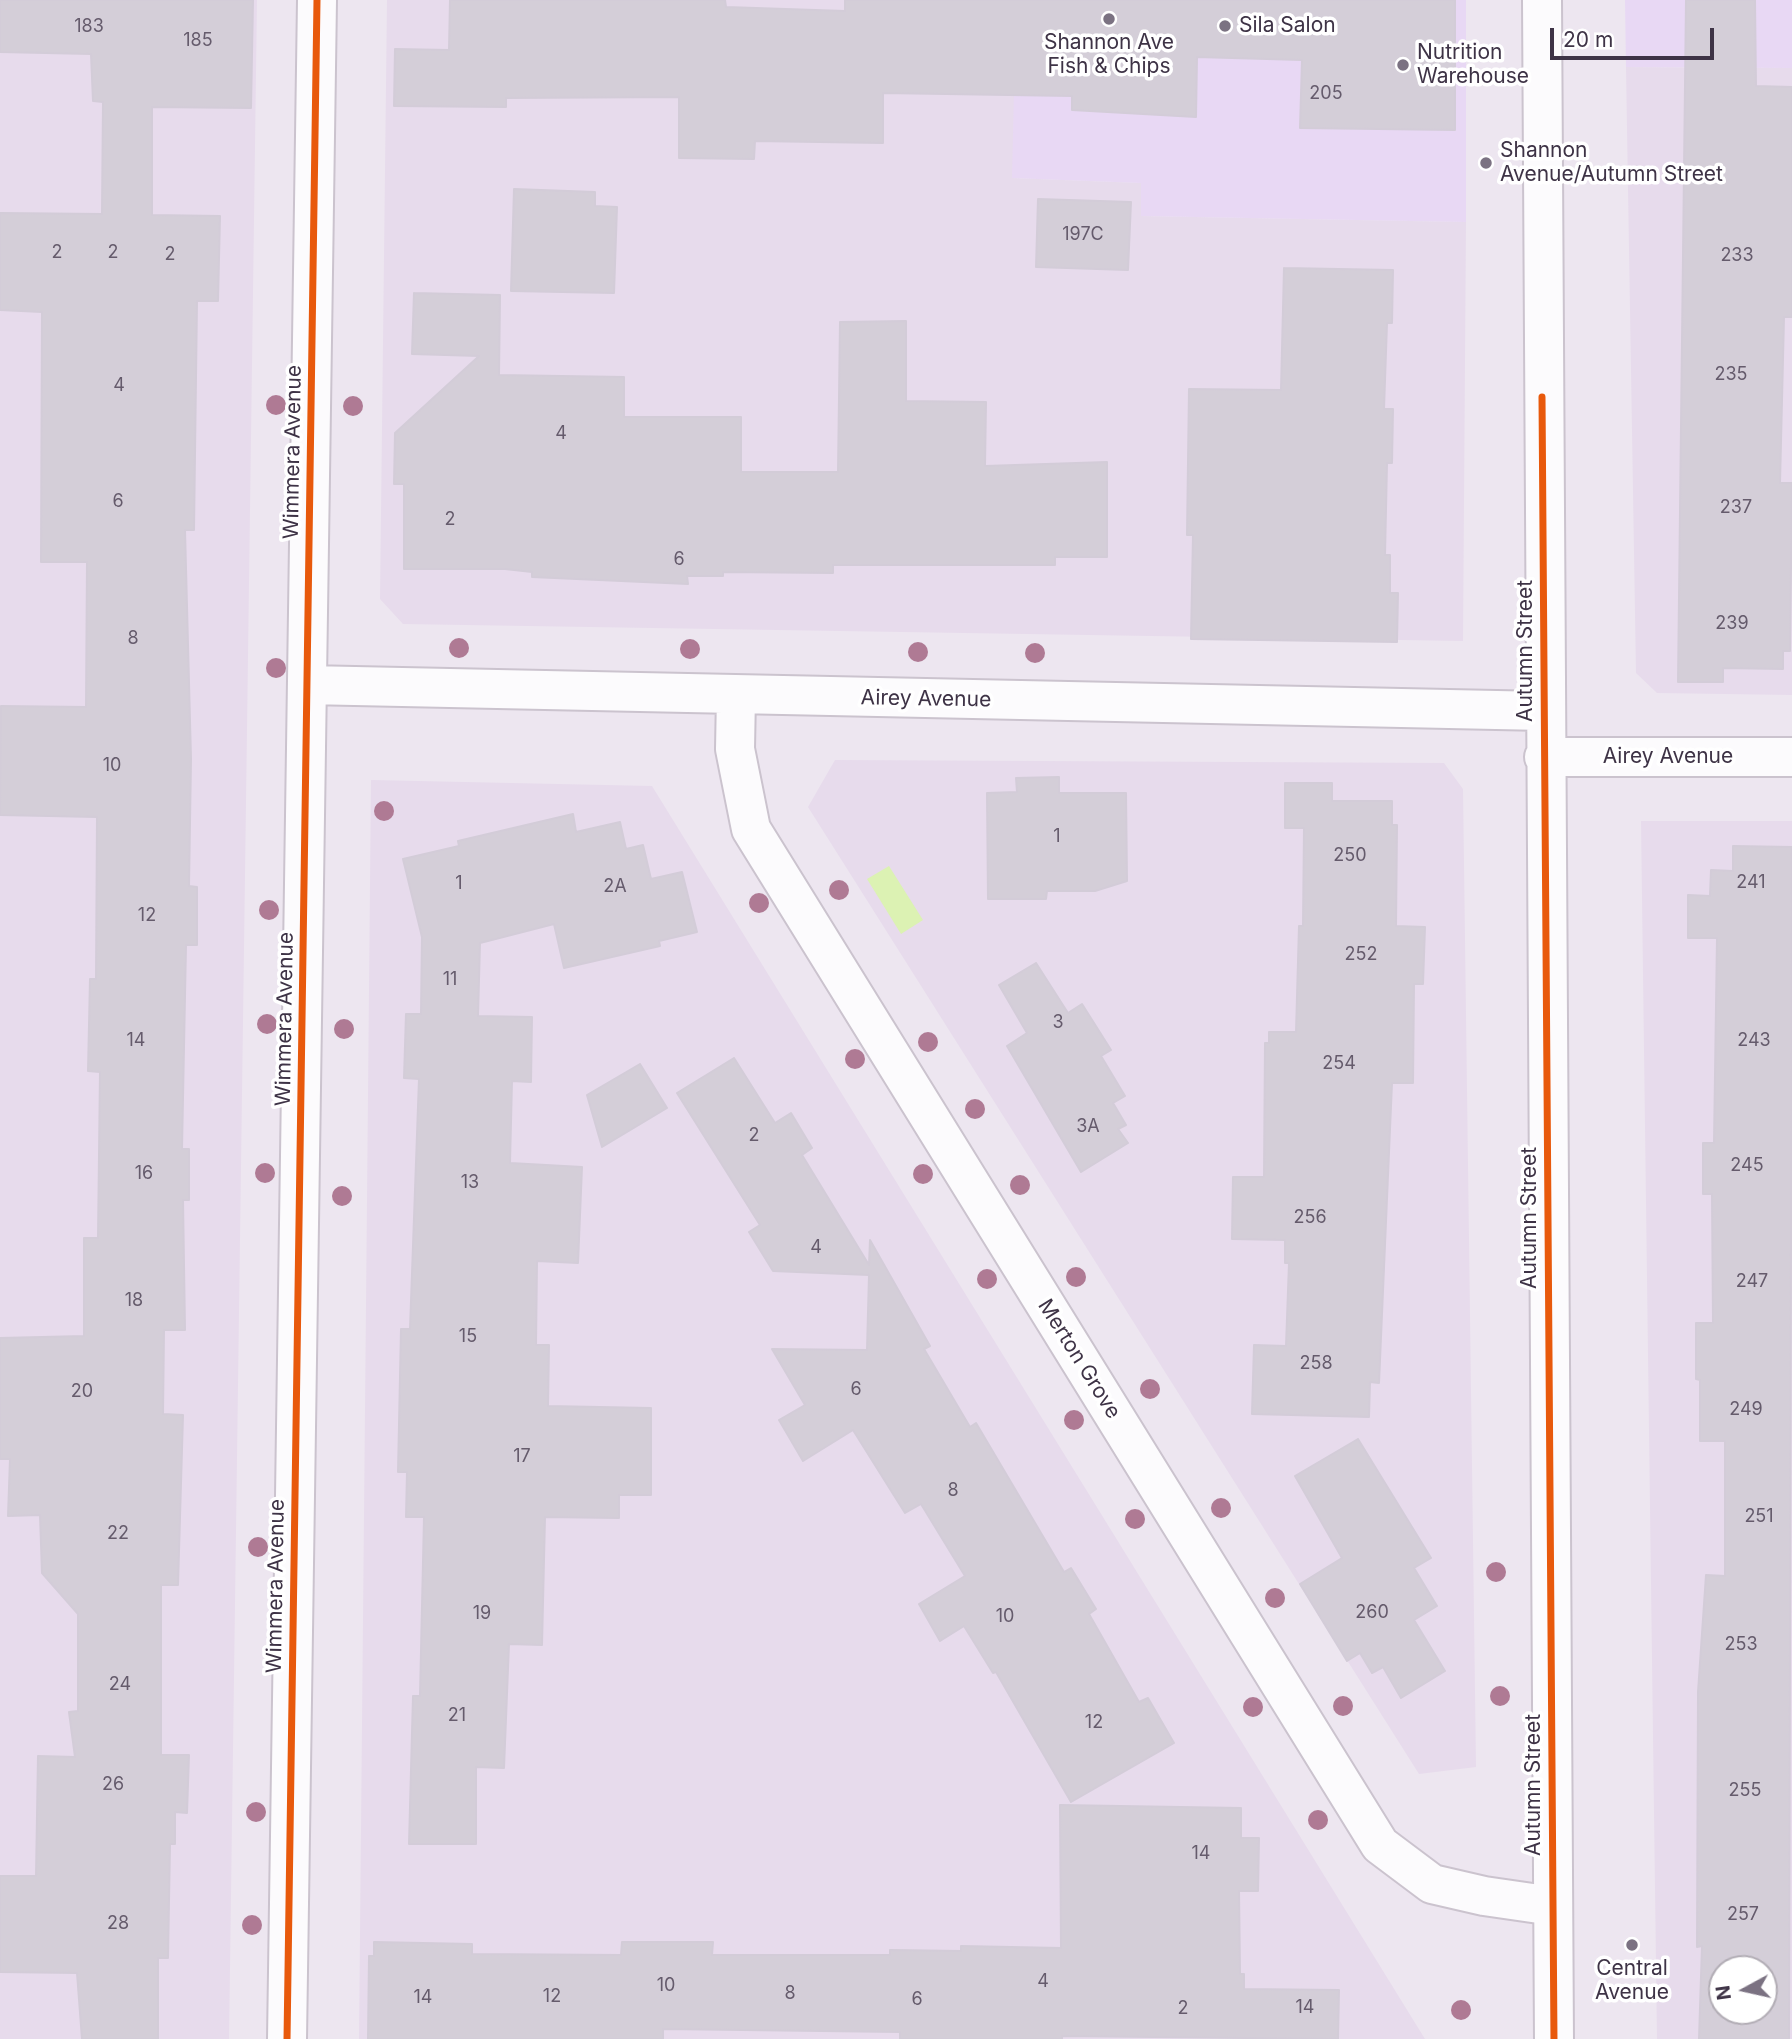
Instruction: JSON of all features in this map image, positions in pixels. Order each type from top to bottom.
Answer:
[{"type":"street","name":"Wimmera Avenue","points":[[287,2039],[317,0]]},
{"type":"street","name":"Autumn Street","points":[[1542,0],[1544,757],[1554,2039]]},
{"type":"street","name":"Airey Avenue","points":[[307,685],[1544,711]]},
{"type":"street","name":"Merton Grove","points":[[736,695],[735,750],[751,830],[1380,1845],[1432,1884],[1484,1896],[1553,1906]]},
{"type":"street","name":"Airey Avenue","points":[[1544,757],[1792,757]]},
{"type":"shaded area","points":[[0,0],[257,0],[229,2039],[0,2039]]},
{"type":"shaded area","points":[[387,0],[1016,0],[1013,178],[1141,183],[1142,216],[1466,222],[1463,641],[403,624],[380,599]]},
{"type":"shaded area","points":[[1016,0],[1466,0],[1466,222],[1141,216],[1141,183],[1012,178]]},
{"type":"shaded area","points":[[1625,0],[1792,0],[1792,68],[1626,67]]},
{"type":"shaded area","points":[[1626,67],[1792,68],[1792,695],[1657,693],[1636,673]]},
{"type":"shaded area","points":[[835,760],[1444,763],[1463,789],[1476,1767],[1419,1774],[808,807]]},
{"type":"shaded area","points":[[371,780],[652,786],[1425,2039],[359,2039]]},
{"type":"shaded area","points":[[1641,821],[1792,821],[1792,2039],[1657,2039]]},
{"type":"shaded area","points":[[889,866],[923,920],[901,934],[867,879]]},
{"type":"building","points":[[0,0],[253,0],[251,108],[152,107],[152,215],[220,216],[218,301],[197,301],[194,530],[185,530],[191,759],[189,886],[197,887],[197,945],[186,945],[182,1149],[189,1149],[189,1200],[183,1200],[185,1330],[164,1330],[163,1414],[183,1415],[178,1585],[161,1585],[161,1755],[189,1755],[187,1813],[175,1812],[175,1844],[170,1844],[168,1958],[158,1958],[158,2039],[82,2039],[77,1973],[0,1972],[0,1876],[36,1876],[38,1756],[75,1757],[69,1712],[78,1711],[78,1614],[42,1573],[40,1515],[8,1516],[10,1459],[0,1459],[0,1338],[84,1336],[84,1238],[98,1238],[100,1072],[88,1071],[90,979],[96,979],[97,817],[0,815],[1,706],[86,707],[87,562],[41,562],[42,312],[0,310],[0,213],[102,214],[103,102],[93,101],[91,54],[0,52]]},
{"type":"building","points":[[450,0],[725,0],[726,7],[845,11],[845,0],[1455,0],[1455,130],[1300,128],[1302,60],[1197,57],[1196,117],[1072,110],[1072,96],[883,93],[883,143],[755,141],[754,159],[679,158],[679,97],[506,98],[506,107],[394,106],[395,49],[449,50]]},
{"type":"building","points":[[1686,0],[1755,0],[1756,86],[1792,87],[1792,317],[1784,317],[1780,483],[1792,483],[1790,651],[1783,651],[1783,669],[1723,668],[1723,682],[1678,682]]},
{"type":"building","points":[[514,189],[595,192],[595,206],[617,207],[614,293],[511,291]]},
{"type":"building","points":[[1038,199],[1131,202],[1128,270],[1036,267]]},
{"type":"building","points":[[1284,268],[1393,270],[1392,323],[1387,323],[1384,409],[1393,409],[1392,463],[1387,463],[1385,555],[1390,555],[1390,593],[1398,593],[1397,642],[1191,639],[1193,535],[1187,535],[1189,389],[1281,390]]},
{"type":"building","points":[[414,293],[500,295],[499,375],[624,377],[624,417],[741,417],[741,472],[838,472],[840,322],[906,321],[906,401],[986,402],[985,466],[1107,462],[1107,557],[1055,557],[1055,565],[833,565],[833,573],[723,572],[723,576],[687,576],[688,584],[532,577],[532,572],[505,569],[404,569],[404,484],[394,484],[395,433],[479,356],[412,354]]},
{"type":"building","points":[[1059,777],[1059,793],[1126,793],[1127,881],[1095,891],[1047,891],[1046,899],[988,899],[987,793],[1017,792],[1016,778]]},
{"type":"building","points":[[1285,783],[1332,783],[1332,801],[1392,801],[1392,825],[1397,825],[1396,926],[1425,927],[1423,984],[1414,984],[1413,1083],[1392,1083],[1379,1383],[1370,1382],[1369,1417],[1252,1414],[1254,1345],[1286,1346],[1289,1263],[1285,1263],[1285,1240],[1232,1239],[1233,1177],[1264,1177],[1265,1043],[1269,1043],[1269,1032],[1296,1032],[1299,926],[1303,926],[1304,828],[1285,828]]},
{"type":"building","points":[[573,814],[576,832],[620,822],[626,849],[643,845],[651,879],[682,872],[697,932],[659,941],[660,946],[564,968],[554,924],[480,943],[478,1016],[532,1017],[531,1082],[512,1081],[510,1163],[582,1167],[578,1263],[537,1261],[536,1345],[549,1345],[548,1406],[651,1408],[651,1495],[619,1495],[619,1518],[545,1517],[542,1645],[509,1644],[504,1768],[476,1767],[476,1844],[409,1844],[413,1696],[420,1696],[424,1517],[406,1517],[407,1472],[398,1472],[401,1329],[410,1329],[419,1079],[404,1078],[406,1014],[421,1014],[422,937],[403,859],[459,846],[458,841]]},
{"type":"building","points":[[1733,846],[1792,847],[1789,2039],[1699,2039],[1702,1946],[1697,1947],[1698,1692],[1706,1575],[1725,1576],[1725,1441],[1700,1441],[1700,1380],[1696,1379],[1696,1323],[1713,1323],[1712,1194],[1703,1194],[1703,1143],[1714,1143],[1717,938],[1688,938],[1688,895],[1710,896],[1711,870],[1733,871]]},
{"type":"building","points":[[1036,963],[1068,1013],[1082,1004],[1111,1050],[1101,1056],[1125,1096],[1113,1103],[1126,1125],[1118,1129],[1128,1143],[1081,1172],[1007,1046],[1027,1033],[999,985]]},
{"type":"building","points":[[734,1058],[775,1123],[791,1113],[812,1148],[802,1155],[869,1265],[870,1240],[930,1346],[924,1349],[970,1427],[976,1423],[1064,1572],[1071,1568],[1096,1609],[1089,1614],[1139,1702],[1148,1698],[1174,1743],[1071,1802],[996,1672],[993,1673],[964,1626],[940,1641],[919,1604],[965,1576],[921,1504],[905,1513],[853,1430],[803,1461],[779,1420],[805,1405],[772,1349],[867,1350],[869,1275],[773,1271],[749,1232],[760,1225],[677,1093]]},
{"type":"building","points":[[640,1064],[667,1108],[602,1147],[587,1095]]},
{"type":"building","points":[[1358,1439],[1431,1558],[1414,1568],[1437,1606],[1414,1620],[1445,1671],[1401,1698],[1383,1667],[1372,1673],[1360,1653],[1347,1661],[1300,1584],[1342,1558],[1295,1476]]},
{"type":"building","points":[[1060,1805],[1241,1808],[1241,1838],[1259,1838],[1258,1891],[1239,1891],[1240,1974],[1244,1974],[1244,1989],[1339,1990],[1338,2039],[1062,2036],[1062,2039],[900,2039],[900,2032],[663,2029],[663,2039],[368,2039],[369,1956],[374,1956],[374,1942],[472,1944],[472,1954],[621,1955],[622,1942],[713,1942],[712,1955],[890,1955],[890,1950],[961,1951],[961,1946],[1061,1948]]},
{"type":"cycle path","points":[[287,2039],[317,0]]},
{"type":"cycle path","points":[[1542,397],[1554,2039]]},
{"type":"place","name":"Shannon Ave Fish & Chips","points":[[1109,19]]},
{"type":"place","name":"Sila Salon","points":[[1225,26]]},
{"type":"place","name":"Nutrition Warehouse","points":[[1403,65]]},
{"type":"place","name":"Shannon Avenue/Autumn Street","points":[[1486,163]]},
{"type":"place","name":"Central Avenue","points":[[1632,1945]]}]
